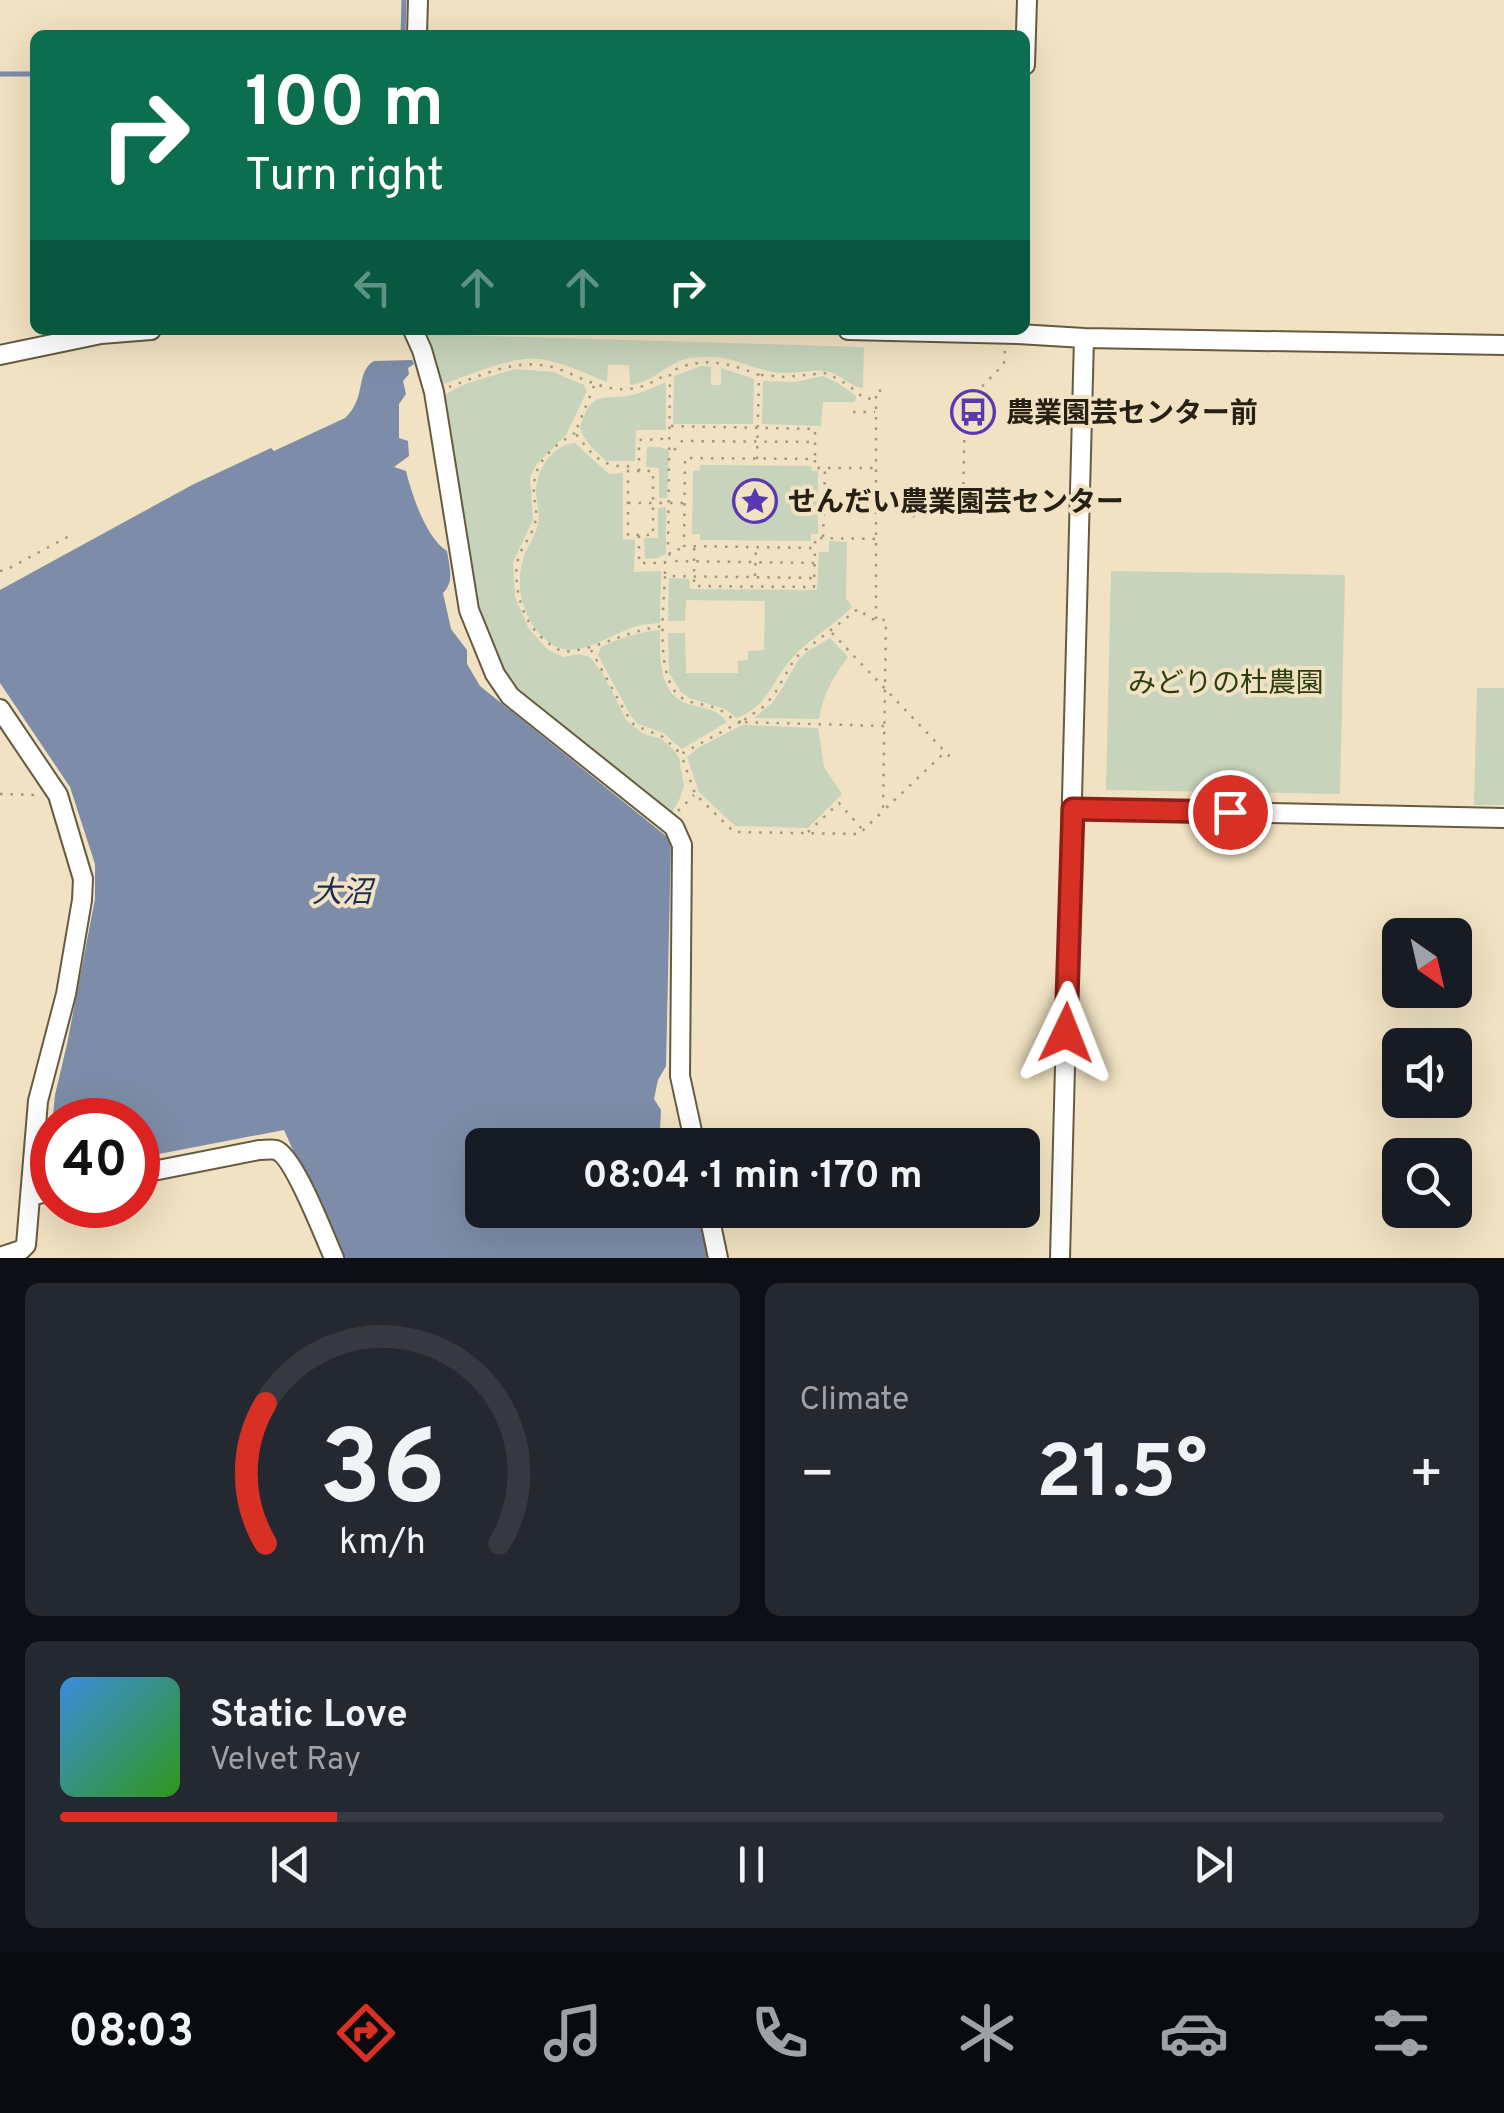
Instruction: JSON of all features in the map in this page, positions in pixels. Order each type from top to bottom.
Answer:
[{"type":"street","points":[[417,30],[418,0]]},
{"type":"street","points":[[1026,30],[1027,0]]},
{"type":"street","points":[[1030,334],[1504,345]]},
{"type":"street","points":[[0,355],[96,335]]},
{"type":"street","points":[[415,335],[434,392],[469,610],[495,674],[510,696],[668,822],[680,836],[680,1076],[691,1128]]},
{"type":"street","points":[[1060,1258],[1084,338]]},
{"type":"street","points":[[0,709],[58,795],[83,879],[66,994],[39,1098]]},
{"type":"street","points":[[1073,809],[1504,818]]},
{"type":"street","points":[[160,1170],[276,1150],[287,1158],[296,1174],[334,1258]]},
{"type":"street","points":[[0,1257],[26,1245],[30,1196]]},
{"type":"street","points":[[712,1228],[718,1258]]},
{"type":"path","points":[[953,506],[963,506],[965,404],[1004,364],[1013,335]]},
{"type":"path","points":[[434,392],[494,372],[534,364],[605,388],[632,390],[690,363],[715,362],[758,375],[826,373],[865,398],[876,398]]},
{"type":"path","points":[[670,372],[670,554],[676,561],[814,563]]},
{"type":"path","points":[[756,459],[758,375]]},
{"type":"path","points":[[595,384],[575,433],[552,449],[537,469],[533,491],[536,522],[520,554],[516,577],[522,610],[538,636],[563,652],[590,649],[637,630],[664,626]]},
{"type":"path","points":[[876,620],[876,391],[880,389]]},
{"type":"path","points":[[854,412],[876,412]]},
{"type":"path","points":[[670,426],[815,428],[815,468],[876,468]]},
{"type":"path","points":[[575,433],[602,461],[614,467],[628,466],[628,471],[628,535],[653,535],[653,471],[628,471]]},
{"type":"path","points":[[639,471],[639,440],[662,440],[674,450],[682,441],[815,442]]},
{"type":"path","points":[[684,546],[685,458],[815,459]]},
{"type":"path","points":[[824,468],[824,539]]},
{"type":"path","points":[[913,496],[926,496],[925,516],[912,516],[913,506],[913,496]]},
{"type":"path","points":[[628,502],[685,503]]},
{"type":"path","points":[[876,504],[913,506]]},
{"type":"path","points":[[925,506],[932,505]]},
{"type":"path","points":[[0,571],[71,535]]},
{"type":"path","points":[[639,535],[639,563],[665,563]]},
{"type":"path","points":[[694,546],[694,586],[814,588],[815,538],[875,540]]},
{"type":"path","points":[[814,548],[684,546],[665,557],[663,668],[674,691],[682,698],[720,709],[734,721],[884,726]]},
{"type":"path","points":[[755,577],[756,547]]},
{"type":"path","points":[[665,576],[814,578]]},
{"type":"path","points":[[681,754],[763,707],[795,658],[858,608],[870,619],[886,620],[884,811]]},
{"type":"path","points":[[831,632],[952,758]]},
{"type":"path","points":[[590,649],[634,725],[662,738],[681,754],[695,794],[734,832],[858,834],[945,752]]},
{"type":"path","points":[[0,794],[58,795]]},
{"type":"path","points":[[668,822],[695,794]]},
{"type":"path","points":[[807,833],[839,803],[863,830]]},
{"type":"green space","points":[[419,335],[864,347],[863,388],[829,372],[773,372],[708,357],[685,359],[630,385],[629,365],[608,365],[607,382],[541,359],[518,360],[443,384],[437,380]]},
{"type":"green space","points":[[702,366],[711,367],[711,385],[721,385],[721,368],[754,379],[753,424],[673,424],[674,376]]},
{"type":"green space","points":[[515,369],[553,372],[584,385],[587,391],[566,435],[536,465],[530,477],[533,520],[513,562],[515,597],[529,629],[548,650],[564,657],[590,657],[627,721],[674,750],[684,786],[671,814],[663,813],[600,756],[513,690],[473,609],[441,399],[465,384]]},
{"type":"green space","points":[[823,376],[856,396],[855,402],[823,402],[821,426],[762,424],[763,381],[795,382]]},
{"type":"green space","points":[[666,382],[666,430],[636,430],[635,461],[606,461],[580,428],[587,409],[601,398],[637,394]]},
{"type":"green space","points":[[575,443],[609,474],[623,473],[623,539],[635,540],[634,572],[661,571],[660,623],[637,626],[587,647],[566,650],[547,640],[530,621],[521,597],[520,572],[538,524],[536,485],[542,468],[552,454]]},
{"type":"green space","points":[[647,447],[669,451],[667,498],[659,498],[659,468],[646,467]]},
{"type":"green space","points":[[700,465],[811,466],[812,471],[818,471],[818,534],[811,534],[811,541],[700,540],[700,534],[692,534],[693,471],[700,470]]},
{"type":"green space","points":[[666,507],[666,554],[645,559],[644,538],[658,538],[658,508]]},
{"type":"green space","points":[[829,541],[847,542],[846,598],[852,607],[796,654],[758,705],[737,718],[725,709],[681,692],[669,673],[668,633],[685,633],[686,673],[738,673],[738,661],[748,660],[748,651],[764,650],[765,601],[686,600],[685,621],[668,621],[669,578],[689,579],[690,589],[817,590],[819,552],[829,552]]},
{"type":"green space","name":"みどりの杜農園","points":[[1111,571],[1345,575],[1340,794],[1106,790]]},
{"type":"green space","points":[[660,630],[663,675],[673,694],[681,701],[715,712],[727,722],[682,749],[663,733],[638,724],[598,655],[601,647]]},
{"type":"green space","points":[[830,638],[848,657],[829,686],[819,719],[754,718],[771,704],[798,660]]},
{"type":"green space","points":[[1477,688],[1504,688],[1504,805],[1474,805]]},
{"type":"green space","points":[[742,725],[818,728],[824,767],[842,794],[808,828],[735,826],[699,792],[687,757]]},
{"type":"water","name":"大沼","points":[[412,360],[414,364],[403,381],[406,394],[399,404],[399,438],[408,441],[409,456],[394,467],[406,471],[426,526],[447,551],[450,579],[443,593],[451,629],[467,650],[467,664],[480,686],[671,840],[666,1066],[654,1099],[661,1110],[660,1128],[465,1128],[465,1228],[702,1228],[708,1258],[341,1258],[284,1130],[160,1154],[160,1098],[55,1098],[95,899],[95,864],[70,787],[0,683],[0,590],[192,485],[345,418],[356,402],[368,366],[374,361]]},
{"type":"waterway","points":[[403,30],[404,0]]},
{"type":"waterway","points":[[0,74],[30,74]]},
{"type":"place","name":"農業園芸センター前","points":[[973,412]]},
{"type":"place","name":"せんだい農業園芸センター","points":[[755,501]]},
{"type":"route","points":[[1066,1033],[1073,809],[1230,812]]}]
